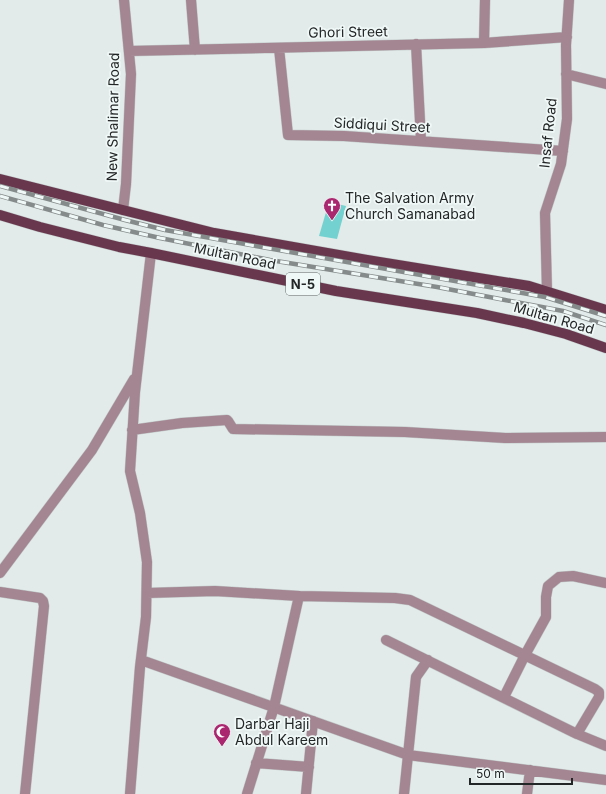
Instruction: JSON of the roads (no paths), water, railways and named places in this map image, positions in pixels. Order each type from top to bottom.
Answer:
[{"type":"main road","name":"Multan Road","points":[[0,179],[214,233],[372,261],[529,286],[606,310]]},
{"type":"main road","name":"Multan Road","points":[[0,215],[40,227],[119,247],[336,291],[477,313],[524,323],[566,334],[606,348]]},
{"type":"street","name":"New Shalimar Road","points":[[123,210],[126,184],[131,74],[124,0]]},
{"type":"street","points":[[191,0],[195,50]]},
{"type":"street","points":[[484,43],[485,0]]},
{"type":"street","name":"Insaf Road","points":[[547,291],[546,213],[561,164],[563,151],[566,119],[569,0]]},
{"type":"street","name":"Ghori Street","points":[[129,51],[484,43],[567,37]]},
{"type":"street","points":[[416,44],[421,141]]},
{"type":"street","name":"Siddiqui Street","points":[[279,48],[288,135],[344,136],[563,151]]},
{"type":"street","points":[[566,74],[606,84]]},
{"type":"street","points":[[130,794],[146,617],[148,562],[140,513],[130,471],[137,375],[151,253]]},
{"type":"street","points":[[0,573],[92,450],[137,375]]},
{"type":"street","points":[[132,430],[182,423],[227,420],[233,429],[405,432],[505,438],[606,437]]},
{"type":"street","points":[[504,697],[524,655],[546,617],[546,597],[548,586],[559,577],[573,576],[606,583]]},
{"type":"street","points":[[146,593],[215,591],[299,596],[395,598],[410,600],[595,689],[598,692],[599,697],[577,734]]},
{"type":"street","points":[[0,592],[40,598],[43,601],[44,606],[25,794]]},
{"type":"street","points":[[247,794],[274,707],[299,596]]},
{"type":"street","points":[[386,640],[577,734],[606,746]]},
{"type":"street","points":[[141,660],[408,755],[606,780]]},
{"type":"street","points":[[404,794],[416,677],[428,660]]},
{"type":"street","points":[[306,794],[313,722]]},
{"type":"street","points":[[256,763],[309,767]]},
{"type":"street","points":[[527,794],[530,770]]},
{"type":"railway","points":[[0,186],[165,230],[545,297],[606,316]]},
{"type":"railway","points":[[0,196],[103,225],[160,238],[270,260],[437,287],[563,311],[606,325]]},
{"type":"place","name":"The Salvation Army Church Samanabad","points":[[332,221]]},
{"type":"place","name":"Darbar Haji Abdul Kareem","points":[[222,747]]}]
